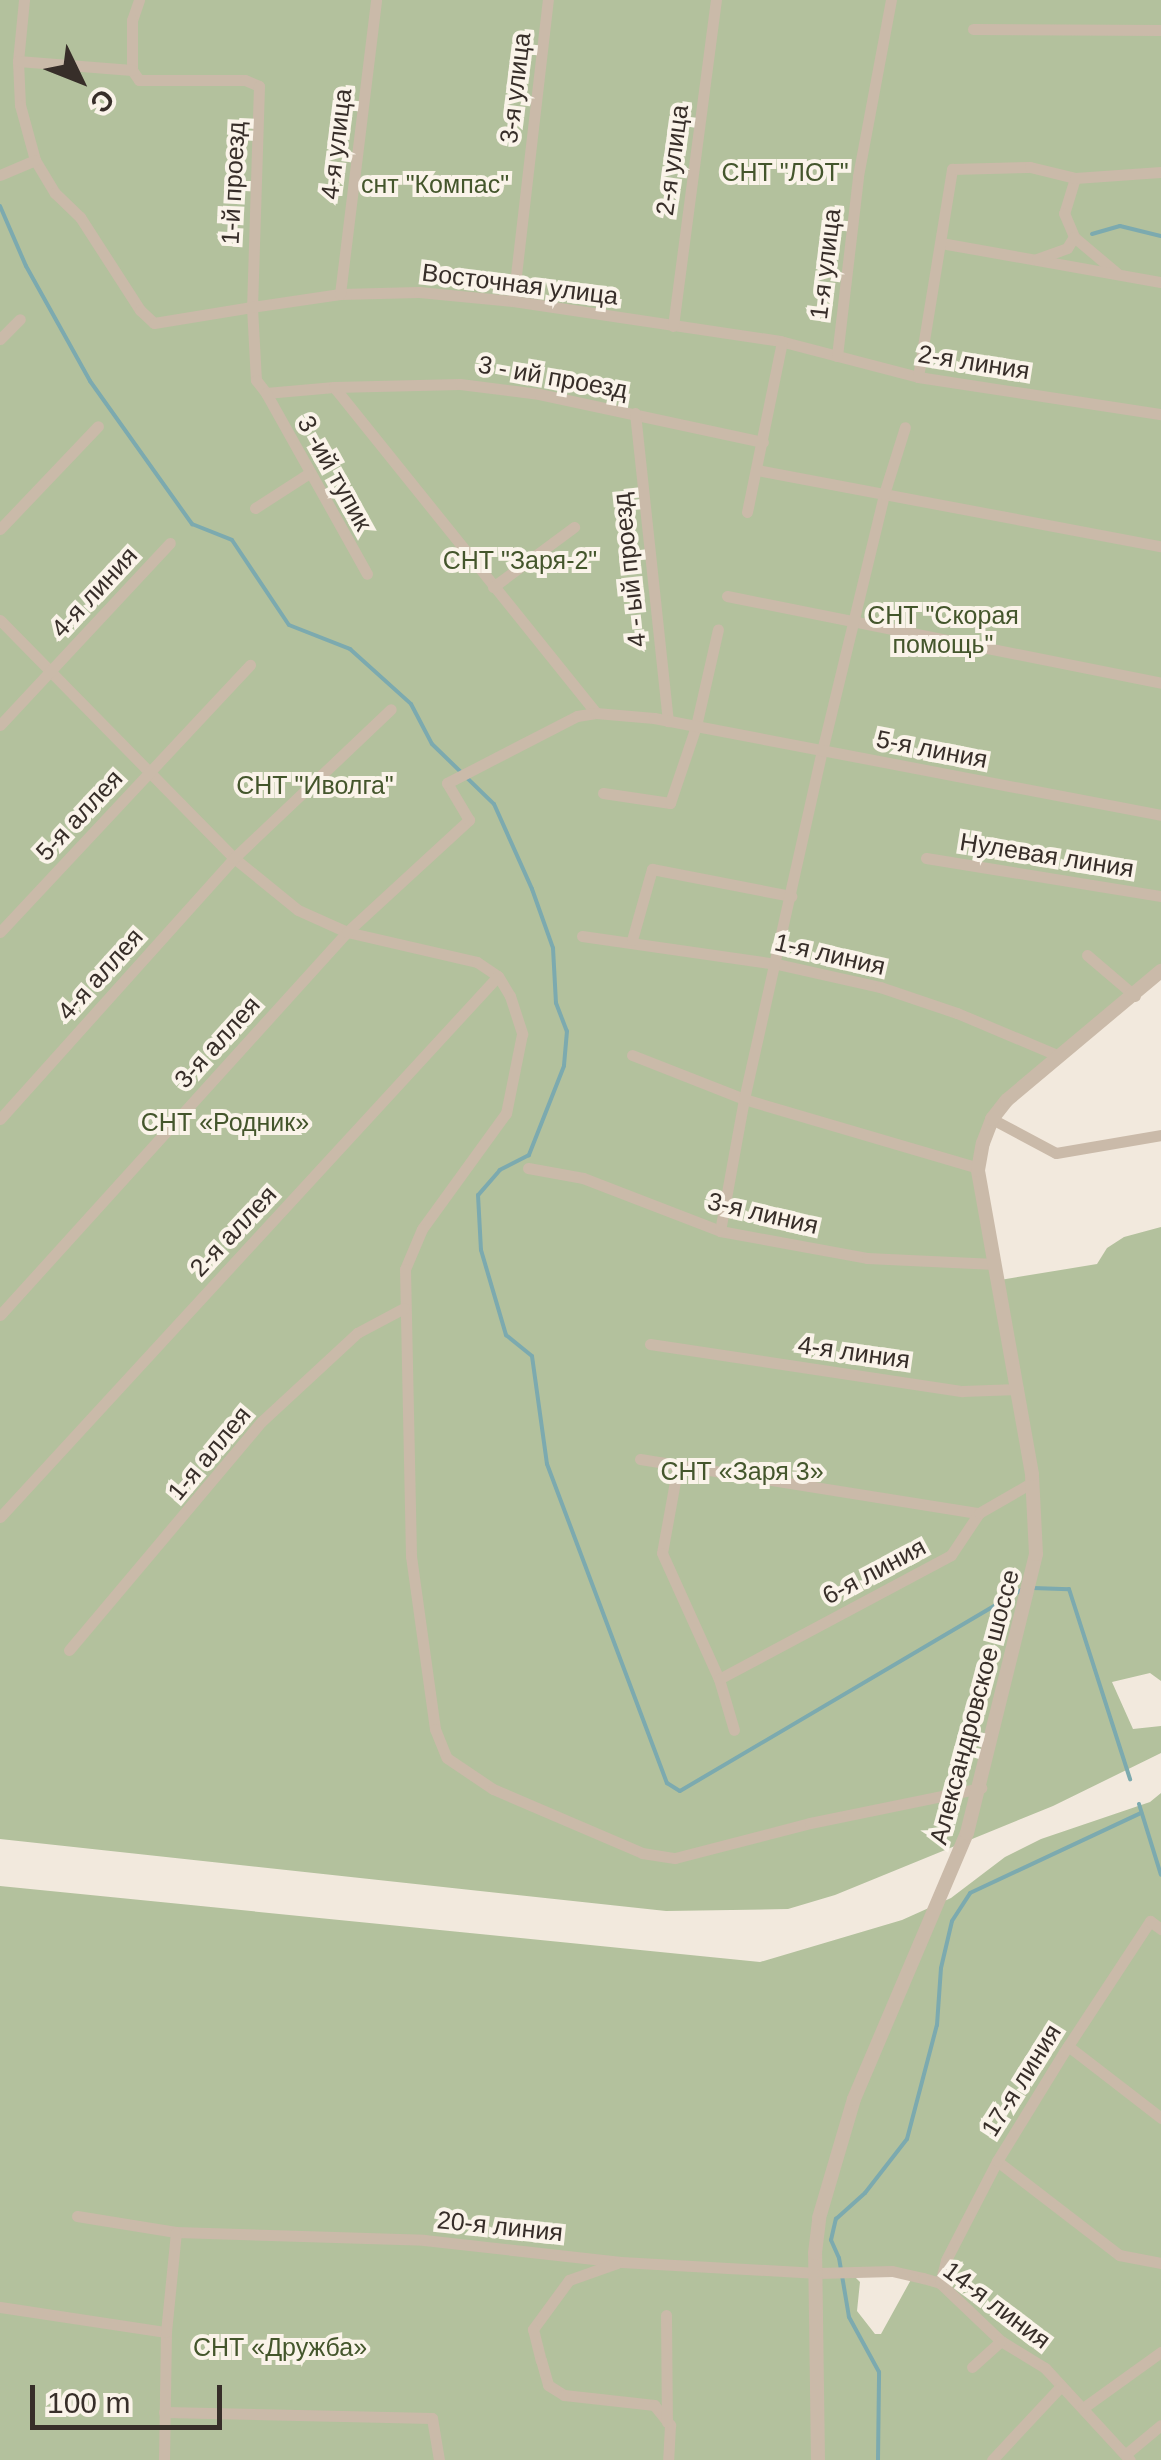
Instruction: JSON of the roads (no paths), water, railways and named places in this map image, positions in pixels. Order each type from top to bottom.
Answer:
[{"type":"street","points":[[0,176],[36,160],[20,105],[18,61],[24,0]]},
{"type":"street","points":[[18,61],[132,70],[132,20],[139,0]]},
{"type":"street","name":"4-я улица","points":[[340,294],[376,0]]},
{"type":"street","name":"3-я улица","points":[[512,301],[548,0]]},
{"type":"street","name":"2-я улица","points":[[673,326],[716,0]]},
{"type":"street","name":"1-я улица","points":[[838,356],[858,176],[890,0]]},
{"type":"street","points":[[972,29],[1161,30]]},
{"type":"street","name":"1-й проезд","points":[[132,70],[140,80],[245,80],[259,86],[252,307]]},
{"type":"street","name":"Восточная улица","points":[[36,160],[55,194],[80,217],[140,310],[154,323],[340,294],[419,292],[512,301],[782,342]]},
{"type":"street","points":[[918,377],[952,170],[1030,167],[1076,178],[1161,172]]},
{"type":"street","points":[[1076,178],[1064,212],[1074,237],[1121,276]]},
{"type":"street","points":[[1034,260],[1066,248],[1074,237]]},
{"type":"street","points":[[942,243],[1161,282]]},
{"type":"street","name":"3 -ий тупик","points":[[252,307],[256,380],[367,574]]},
{"type":"street","points":[[0,339],[20,319]]},
{"type":"street","points":[[747,512],[782,342]]},
{"type":"street","name":"2-я линия","points":[[782,342],[918,377],[1161,414]]},
{"type":"street","name":"3 - ий проезд","points":[[266,393],[460,384],[539,394],[763,442]]},
{"type":"street","points":[[334,387],[596,712],[577,716],[447,783],[469,820],[348,932]]},
{"type":"street","name":"4 - ый проезд","points":[[635,414],[668,721]]},
{"type":"street","points":[[0,529],[98,426]]},
{"type":"street","points":[[720,1231],[744,1099],[822,751],[884,494],[905,427]]},
{"type":"street","points":[[757,470],[1161,546]]},
{"type":"street","points":[[255,508],[308,474]]},
{"type":"street","points":[[493,587],[574,527]]},
{"type":"street","name":"4-я линия","points":[[0,725],[170,543]]},
{"type":"street","points":[[728,596],[1161,683]]},
{"type":"street","points":[[0,620],[234,858],[298,910],[348,932],[477,962],[498,976],[522,1034],[518,1073],[506,1112],[422,1228],[405,1269],[411,1556],[434,1729],[447,1758],[492,1788],[642,1853],[675,1858],[810,1823],[981,1788]]},
{"type":"street","points":[[603,794],[670,803],[696,726],[718,629]]},
{"type":"street","points":[[149,772],[250,665]]},
{"type":"street","points":[[234,858],[391,709]]},
{"type":"street","name":"5-я линия","points":[[596,712],[696,726],[1161,816]]},
{"type":"street","name":"5-я аллея","points":[[0,932],[149,772]]},
{"type":"street","name":"4-я аллея","points":[[0,1120],[234,858]]},
{"type":"street","name":"Нулевая линия","points":[[926,858],[1161,896]]},
{"type":"street","points":[[632,940],[652,869],[791,896]]},
{"type":"street","name":"3-я аллея","points":[[0,1315],[348,932]]},
{"type":"street","name":"1-я линия","points":[[582,936],[632,940],[777,964],[880,987],[957,1013],[1057,1055]]},
{"type":"street","points":[[1087,954],[1135,996]]},
{"type":"street","name":"Александровское шоссе","points":[[818,2460],[819,2218],[852,2106],[918,1944],[954,1870],[981,1788],[1036,1553],[1033,1482],[978,1168],[992,1119],[1057,1055],[1135,996],[1161,971]]},
{"type":"street","name":"2-я аллея","points":[[0,1517],[498,976]]},
{"type":"street","points":[[632,1056],[744,1099],[978,1168]]},
{"type":"street","points":[[992,1119],[1056,1153],[1161,1135]]},
{"type":"street","name":"3-я линия","points":[[528,1168],[583,1178],[720,1231],[867,1258],[995,1264]]},
{"type":"street","name":"1-я аллея","points":[[69,1650],[262,1422],[357,1333],[404,1308]]},
{"type":"street","name":"4-я линия","points":[[650,1344],[962,1390],[1018,1389]]},
{"type":"street","points":[[640,1459],[979,1513]]},
{"type":"street","points":[[678,1465],[662,1553],[718,1680],[734,1730]]},
{"type":"street","name":"6-я линия","points":[[718,1680],[952,1555],[979,1513],[1033,1482]]},
{"type":"street","name":"17-я линия","points":[[940,2283],[946,2260],[997,2161],[1068,2046],[1154,1921]]},
{"type":"street","points":[[1068,2046],[1161,2118]]},
{"type":"street","points":[[997,2161],[1119,2255],[1161,2263]]},
{"type":"street","name":"20-я линия","points":[[78,2216],[176,2232],[424,2240],[621,2262],[818,2273]]},
{"type":"street","points":[[164,2460],[166,2332],[176,2232]]},
{"type":"street","points":[[621,2262],[569,2280],[534,2329],[541,2360],[548,2384],[564,2395],[654,2405],[667,2422]]},
{"type":"street","name":"14-я линия","points":[[818,2273],[892,2271],[940,2283],[1000,2341],[1045,2368],[1124,2453]]},
{"type":"street","points":[[0,2307],[166,2332]]},
{"type":"street","points":[[666,2315],[668,2460]]},
{"type":"street","points":[[972,2367],[1000,2341]]},
{"type":"street","points":[[1083,2408],[1161,2352]]},
{"type":"street","points":[[992,2460],[1061,2386]]},
{"type":"street","points":[[164,2412],[432,2418],[439,2460]]},
{"type":"street","points":[[1124,2453],[1161,2425]]},
{"type":"waterway","points":[[0,206],[26,266],[90,381],[192,524],[232,540],[289,625],[350,649],[411,704],[432,744],[494,804],[532,889],[553,948],[556,1003],[567,1031],[564,1066],[529,1155],[500,1170],[478,1195],[481,1250],[506,1335],[532,1356],[547,1464],[667,1783],[680,1791],[1024,1588]]},
{"type":"waterway","points":[[1092,234],[1120,226],[1161,236]]},
{"type":"waterway","points":[[1033,1588],[1069,1589],[1130,1779]]},
{"type":"waterway","points":[[1139,1804],[1161,1875]]},
{"type":"waterway","points":[[878,2460],[879,2372],[849,2317],[839,2258],[831,2240],[836,2219],[865,2193],[907,2139],[937,2025],[941,1968],[952,1921],[970,1893],[1141,1813]]},
{"type":"park label","name":"СНТ \"ЛОТ\"","points":[[785,172]]},
{"type":"park label","name":"снт \"Компас\"","points":[[435,184]]},
{"type":"park label","name":"СНТ \"Заря-2\"","points":[[520,560]]},
{"type":"park label","name":"СНТ \"Скорая помощь\"","points":[[943,630]]},
{"type":"park label","name":"СНТ \"Иволга\"","points":[[315,785]]},
{"type":"park label","name":"СНТ «Родник»","points":[[225,1122]]},
{"type":"park label","name":"СНТ «Заря 3»","points":[[742,1471]]},
{"type":"park label","name":"СНТ «Дружба»","points":[[280,2347]]}]
